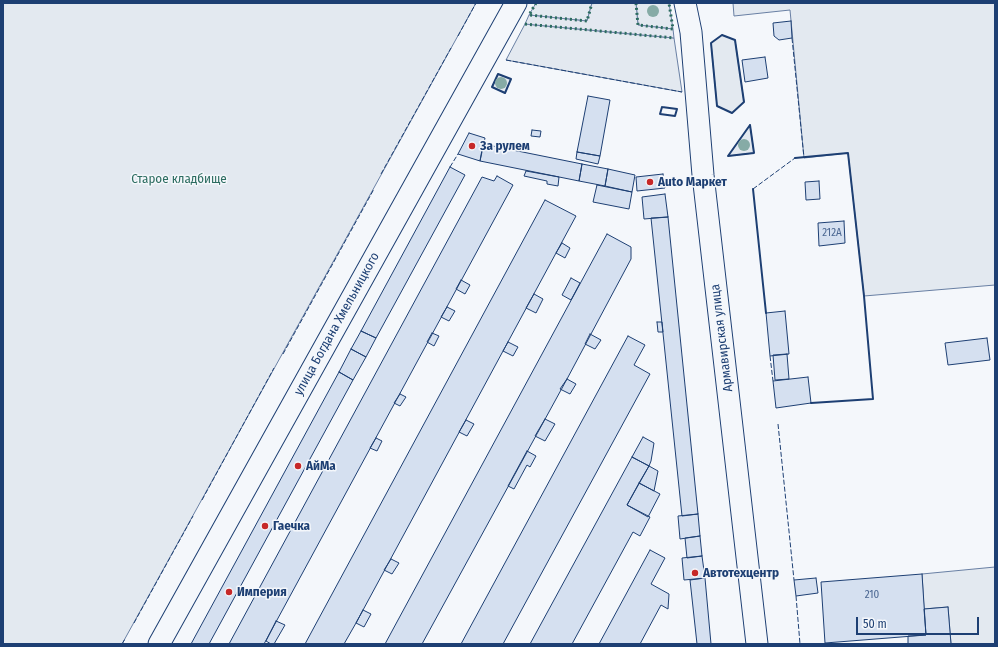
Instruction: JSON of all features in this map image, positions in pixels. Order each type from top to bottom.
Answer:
[{"type":"main road","name":"улица Богдана Хмельницкого","points":[[159,644],[515,3]]},
{"type":"main road","name":"Армавирская улица","points":[[685,3],[691,32],[703,169],[757,644]]},
{"type":"main road","name":"Армавирская улица","points":[[691,32],[693,3]]},
{"type":"green space","name":"Старое кладбище","points":[[3,3],[476,3],[122,644],[3,644]]},
{"type":"green space","points":[[536,3],[592,3],[587,21],[529,15]]},
{"type":"green space","points":[[636,3],[669,3],[673,29],[638,25]]},
{"type":"green space","points":[[733,3],[995,3],[995,285],[864,296],[848,153],[804,158],[790,10],[734,16]]},
{"type":"green space","points":[[525,24],[674,38],[682,92],[506,60]]},
{"type":"green space","points":[[722,35],[735,40],[744,102],[732,113],[717,106],[711,43]]},
{"type":"green space","points":[[498,74],[511,79],[505,93],[492,87]]},
{"type":"green space","points":[[750,125],[754,153],[728,156]]},
{"type":"green space","points":[[995,567],[995,644],[951,644],[948,607],[924,609],[922,574]]},
{"type":"shaded area","points":[[592,3],[636,3],[638,25],[673,29],[674,38],[525,24],[529,15],[587,21]]},
{"type":"building","points":[[791,21],[792,38],[779,40],[774,36],[773,23]]},
{"type":"building","points":[[765,57],[768,78],[745,82],[742,60]]},
{"type":"building","points":[[588,96],[610,100],[600,156],[577,152]]},
{"type":"building","points":[[532,130],[541,131],[540,137],[531,136]]},
{"type":"building","points":[[469,133],[485,138],[480,161],[458,154]]},
{"type":"building","points":[[483,144],[582,164],[579,181],[480,161]]},
{"type":"building","points":[[577,152],[600,156],[598,164],[576,159]]},
{"type":"building","points":[[582,164],[608,169],[605,186],[579,181]]},
{"type":"building","points":[[450,167],[465,175],[376,338],[361,331]]},
{"type":"building","points":[[608,169],[635,175],[632,192],[605,186]]},
{"type":"building","points":[[526,171],[559,177],[558,186],[547,184],[547,181],[524,176]]},
{"type":"building","points":[[663,174],[665,188],[637,191],[636,177]]},
{"type":"building","points":[[497,176],[513,185],[264,644],[229,644],[482,177],[494,181]]},
{"type":"building","points":[[819,181],[820,199],[806,200],[805,182]]},
{"type":"building","points":[[597,185],[632,192],[629,209],[593,202]]},
{"type":"building","points":[[665,194],[668,217],[644,219],[642,197]]},
{"type":"building","points":[[545,200],[576,216],[344,644],[305,644]]},
{"type":"building","points":[[668,217],[698,514],[682,516],[651,218]]},
{"type":"building","points":[[844,221],[845,243],[819,246],[818,223]]},
{"type":"building","points":[[607,234],[631,247],[631,259],[567,379],[422,644],[385,644]]},
{"type":"building","points":[[562,243],[570,248],[565,258],[556,253]]},
{"type":"building","points":[[571,278],[580,283],[571,300],[562,295]]},
{"type":"building","points":[[461,280],[470,285],[465,294],[456,289]]},
{"type":"building","points":[[534,294],[543,299],[536,313],[526,308]]},
{"type":"building","points":[[447,307],[455,311],[449,321],[441,317]]},
{"type":"building","points":[[785,311],[789,354],[770,356],[766,313]]},
{"type":"building","points":[[657,322],[662,322],[663,332],[658,332]]},
{"type":"building","points":[[361,331],[376,338],[366,357],[351,349]]},
{"type":"building","points":[[432,333],[439,336],[434,346],[427,342]]},
{"type":"building","points":[[590,334],[601,340],[595,349],[585,344]]},
{"type":"building","points":[[628,336],[645,345],[634,365],[650,374],[503,644],[461,644]]},
{"type":"building","points":[[987,338],[990,360],[948,365],[945,343]]},
{"type":"building","points":[[508,342],[518,347],[513,356],[503,351]]},
{"type":"building","points":[[351,349],[366,357],[353,380],[339,372]]},
{"type":"building","points":[[787,354],[789,379],[775,380],[773,355]]},
{"type":"building","points":[[339,372],[353,380],[209,644],[191,644]]},
{"type":"building","points":[[808,377],[811,403],[776,408],[773,381]]},
{"type":"building","points":[[567,379],[576,384],[570,394],[560,389]]},
{"type":"building","points":[[400,394],[406,397],[400,406],[394,403]]},
{"type":"building","points":[[545,419],[555,424],[545,441],[535,436]]},
{"type":"building","points":[[466,420],[474,424],[467,436],[459,432]]},
{"type":"building","points":[[643,437],[654,443],[649,466],[632,457]]},
{"type":"building","points":[[376,438],[382,441],[377,451],[370,448]]},
{"type":"building","points":[[527,451],[536,456],[530,467],[527,465],[514,489],[508,486]]},
{"type":"building","points":[[632,457],[649,466],[627,505],[650,517],[640,536],[633,532],[572,644],[530,644]]},
{"type":"building","points":[[649,466],[658,471],[654,491],[639,483]]},
{"type":"building","points":[[639,483],[660,494],[648,517],[627,505]]},
{"type":"building","points":[[698,514],[700,536],[680,539],[678,516]]},
{"type":"building","points":[[700,536],[702,556],[687,558],[685,538]]},
{"type":"building","points":[[650,550],[665,558],[651,584],[669,594],[668,609],[661,605],[640,644],[599,644]]},
{"type":"building","points":[[702,556],[705,578],[684,580],[682,558]]},
{"type":"building","points":[[391,559],[399,563],[392,574],[384,570]]},
{"type":"building","points":[[922,574],[926,635],[825,643],[821,582]]},
{"type":"building","points":[[705,578],[711,644],[697,644],[690,580]]},
{"type":"building","points":[[816,578],[818,593],[796,596],[794,580]]},
{"type":"building","points":[[948,607],[951,644],[908,644],[908,636],[926,635],[924,609]]},
{"type":"building","points":[[363,610],[371,614],[364,627],[356,623]]},
{"type":"building","points":[[276,621],[285,625],[274,644],[271,644],[266,641]]},
{"type":"hedge","points":[[536,3],[529,15],[587,21],[592,3]]},
{"type":"hedge","points":[[636,3],[638,25],[673,29],[669,3]]},
{"type":"hedge","points":[[525,24],[674,38]]},
{"type":"fence","points":[[458,36],[476,3]]},
{"type":"fence","points":[[792,38],[804,158]]},
{"type":"fence","points":[[381,174],[451,48]]},
{"type":"fence","points":[[506,60],[682,92]]},
{"type":"fence","points":[[450,167],[458,154]]},
{"type":"fence","points":[[753,189],[795,158]]},
{"type":"fence","points":[[283,354],[374,189]]},
{"type":"fence","points":[[770,356],[773,381]]},
{"type":"fence","points":[[202,500],[274,368]]},
{"type":"fence","points":[[778,424],[794,580]]},
{"type":"fence","points":[[134,623],[193,516]]},
{"type":"fence","points":[[796,596],[800,644]]},
{"type":"fence","points":[[122,644],[125,639]]},
{"type":"wall","points":[[722,35],[735,40],[744,102],[732,113],[717,106],[711,43],[722,35]]},
{"type":"wall","points":[[498,74],[511,79],[505,93],[492,87],[498,74]]},
{"type":"wall","points":[[662,107],[677,109],[675,116],[660,114],[662,107]]},
{"type":"wall","points":[[750,125],[754,153],[728,156],[750,125]]},
{"type":"wall","points":[[795,158],[848,153],[864,296],[873,399],[811,403]]},
{"type":"wall","points":[[753,189],[766,313]]},
{"type":"place","name":"За рулем","points":[[472,146]]},
{"type":"place","name":"Auto Маркет","points":[[650,182]]},
{"type":"place","name":"АйМа","points":[[298,466]]},
{"type":"place","name":"Гаечка","points":[[265,526]]},
{"type":"place","name":"Автотехцентр","points":[[695,573]]},
{"type":"place","name":"Империя","points":[[229,592]]}]
